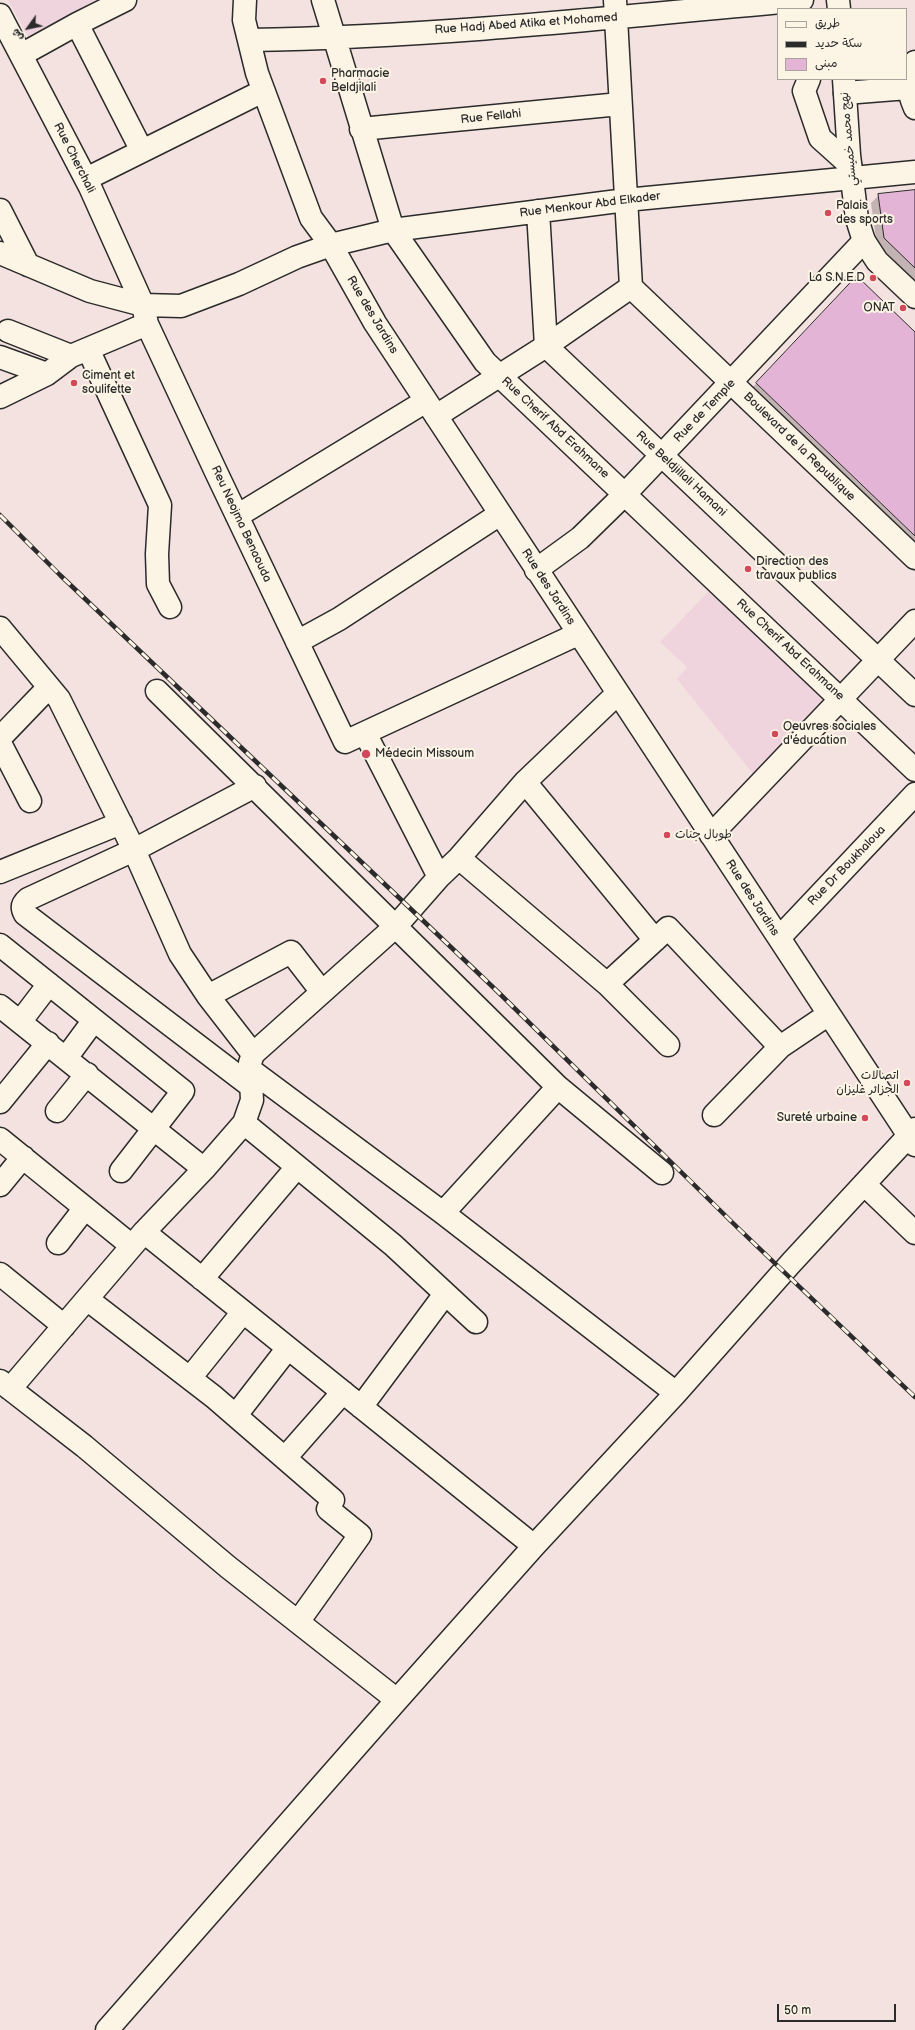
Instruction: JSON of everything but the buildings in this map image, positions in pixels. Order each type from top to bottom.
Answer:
[{"type":"street","points":[[21,55],[77,24],[125,0]]},
{"type":"street","name":"Rue des Jardins","points":[[245,0],[244,20],[256,73],[311,218],[331,245],[375,323],[617,694],[828,1014],[913,1137]]},
{"type":"street","name":"Rue Cherif Abd Erahmane","points":[[323,0],[333,39],[393,230],[485,362],[841,698],[915,770]]},
{"type":"street","name":"Rue Hadj Abed Atika et Mohamed","points":[[249,40],[333,39],[615,9],[802,0]]},
{"type":"street","points":[[237,516],[431,409],[499,375],[546,346],[631,287],[615,9]]},
{"type":"street","points":[[77,24],[142,151]]},
{"type":"street","name":"Rue Cherchali","points":[[2,25],[21,55],[86,179],[145,314]]},
{"type":"street","points":[[844,86],[911,98],[910,68],[915,62]]},
{"type":"street","points":[[809,80],[804,91],[820,138],[851,171]]},
{"type":"street","name":"نهج محمد خميستي","points":[[844,86],[851,171],[857,219],[864,241],[877,261],[915,297]]},
{"type":"street","points":[[86,179],[263,91]]},
{"type":"street","name":"Rue Fellahi","points":[[361,129],[620,104]]},
{"type":"street","name":"Rue Menkour Abd Elkader","points":[[145,314],[181,306],[239,284],[297,257],[331,245],[393,230],[851,171],[915,172]]},
{"type":"street","points":[[0,210],[28,265]]},
{"type":"street","points":[[538,211],[546,346]]},
{"type":"street","name":"Rue de Temple","points":[[536,570],[580,538],[625,494],[732,383],[864,241]]},
{"type":"street","points":[[0,253],[145,314]]},
{"type":"street","name":"Boulevard de la Republique","points":[[631,287],[915,558]]},
{"type":"street","points":[[0,397],[47,374],[79,352],[145,314]]},
{"type":"street","name":"Reu Neojma Benaouda","points":[[145,314],[237,516],[345,742],[364,733]]},
{"type":"street","points":[[8,331],[79,352],[160,505],[157,554],[158,584],[170,607]]},
{"type":"street","name":"Rue Beldjillali Hamani","points":[[546,346],[915,695]]},
{"type":"street","points":[[0,356],[47,374]]},
{"type":"street","points":[[297,642],[339,619],[500,514]]},
{"type":"street","points":[[711,835],[915,620]]},
{"type":"street","points":[[0,628],[59,699],[134,850],[180,954],[208,996],[252,1070],[252,1100],[244,1123],[204,1169],[138,1239],[64,1326],[5,1385],[84,1446],[228,1567],[397,1700]]},
{"type":"street","points":[[440,876],[364,733],[578,634]]},
{"type":"street","points":[[0,738],[50,687]]},
{"type":"street","points":[[157,691],[255,786],[558,1087],[662,1173]]},
{"type":"street","points":[[252,1070],[322,992],[396,926],[440,876],[459,858],[525,782],[617,694]]},
{"type":"street","points":[[0,743],[30,801]]},
{"type":"street","points":[[525,782],[655,940]]},
{"type":"street","points":[[255,786],[134,850],[28,899],[23,903],[22,908],[25,914],[252,1070],[443,1213],[676,1393]]},
{"type":"street","name":"Rue Dr Boukhaloua","points":[[778,938],[915,794]]},
{"type":"street","points":[[0,872],[121,823]]},
{"type":"street","points":[[459,858],[607,984],[668,1045]]},
{"type":"street","points":[[607,984],[668,928],[780,1047]]},
{"type":"street","points":[[0,945],[183,1091],[122,1171]]},
{"type":"street","points":[[208,996],[291,952],[322,992]]},
{"type":"street","points":[[20,1022],[49,984]]},
{"type":"street","points":[[1,1008],[87,1074],[204,1169]]},
{"type":"street","points":[[714,1115],[780,1047],[828,1014]]},
{"type":"street","points":[[66,1058],[94,1020]]},
{"type":"street","points":[[0,1102],[48,1044]]},
{"type":"street","points":[[57,1112],[87,1074]]},
{"type":"street","points":[[443,1213],[558,1087]]},
{"type":"street","points":[[244,1123],[393,1245],[476,1322]]},
{"type":"street","points":[[107,2030],[534,1546],[676,1393],[791,1262],[864,1184],[913,1137]]},
{"type":"street","points":[[0,1139],[85,1208],[202,1279],[534,1546]]},
{"type":"street","points":[[0,1185],[23,1157]]},
{"type":"street","points":[[202,1279],[297,1167]]},
{"type":"street","points":[[864,1184],[915,1233]]},
{"type":"street","points":[[58,1243],[85,1208]]},
{"type":"street","points":[[0,1274],[64,1326]]},
{"type":"street","points":[[362,1407],[445,1294]]},
{"type":"street","points":[[87,1299],[236,1415],[333,1500],[328,1510],[360,1535],[298,1622]]},
{"type":"street","points":[[190,1378],[243,1312]]},
{"type":"street","points":[[236,1415],[288,1348]]},
{"type":"street","points":[[285,1458],[343,1392]]},
{"type":"shaded area","points":[[8,0],[109,0],[30,40]]},
{"type":"shaded area","points":[[709,591],[825,700],[754,775],[677,679],[687,667],[660,642]]},
{"type":"railway","points":[[0,515],[60,575],[497,991],[738,1228],[915,1397]]},
{"type":"place","name":"Pharmacie Beldjilali","points":[[323,81]]},
{"type":"place","name":"Palais des sports","points":[[828,213]]},
{"type":"place","name":"La S.N.E.D","points":[[873,278]]},
{"type":"place","name":"ONAT","points":[[903,308]]},
{"type":"place","name":"Ciment et soulifette","points":[[74,383]]},
{"type":"place","name":"Direction des travaux publics","points":[[748,569]]},
{"type":"place","name":"Oeuvres sociales d'éducation","points":[[775,734]]},
{"type":"place","name":"Médecin Missoum","points":[[366,754]]},
{"type":"place","name":"طوبال جنات","points":[[667,835]]},
{"type":"place","name":"اتصالات الجزائر غليزان","points":[[907,1083]]},
{"type":"place","name":"Sureté urbaine","points":[[865,1118]]}]
